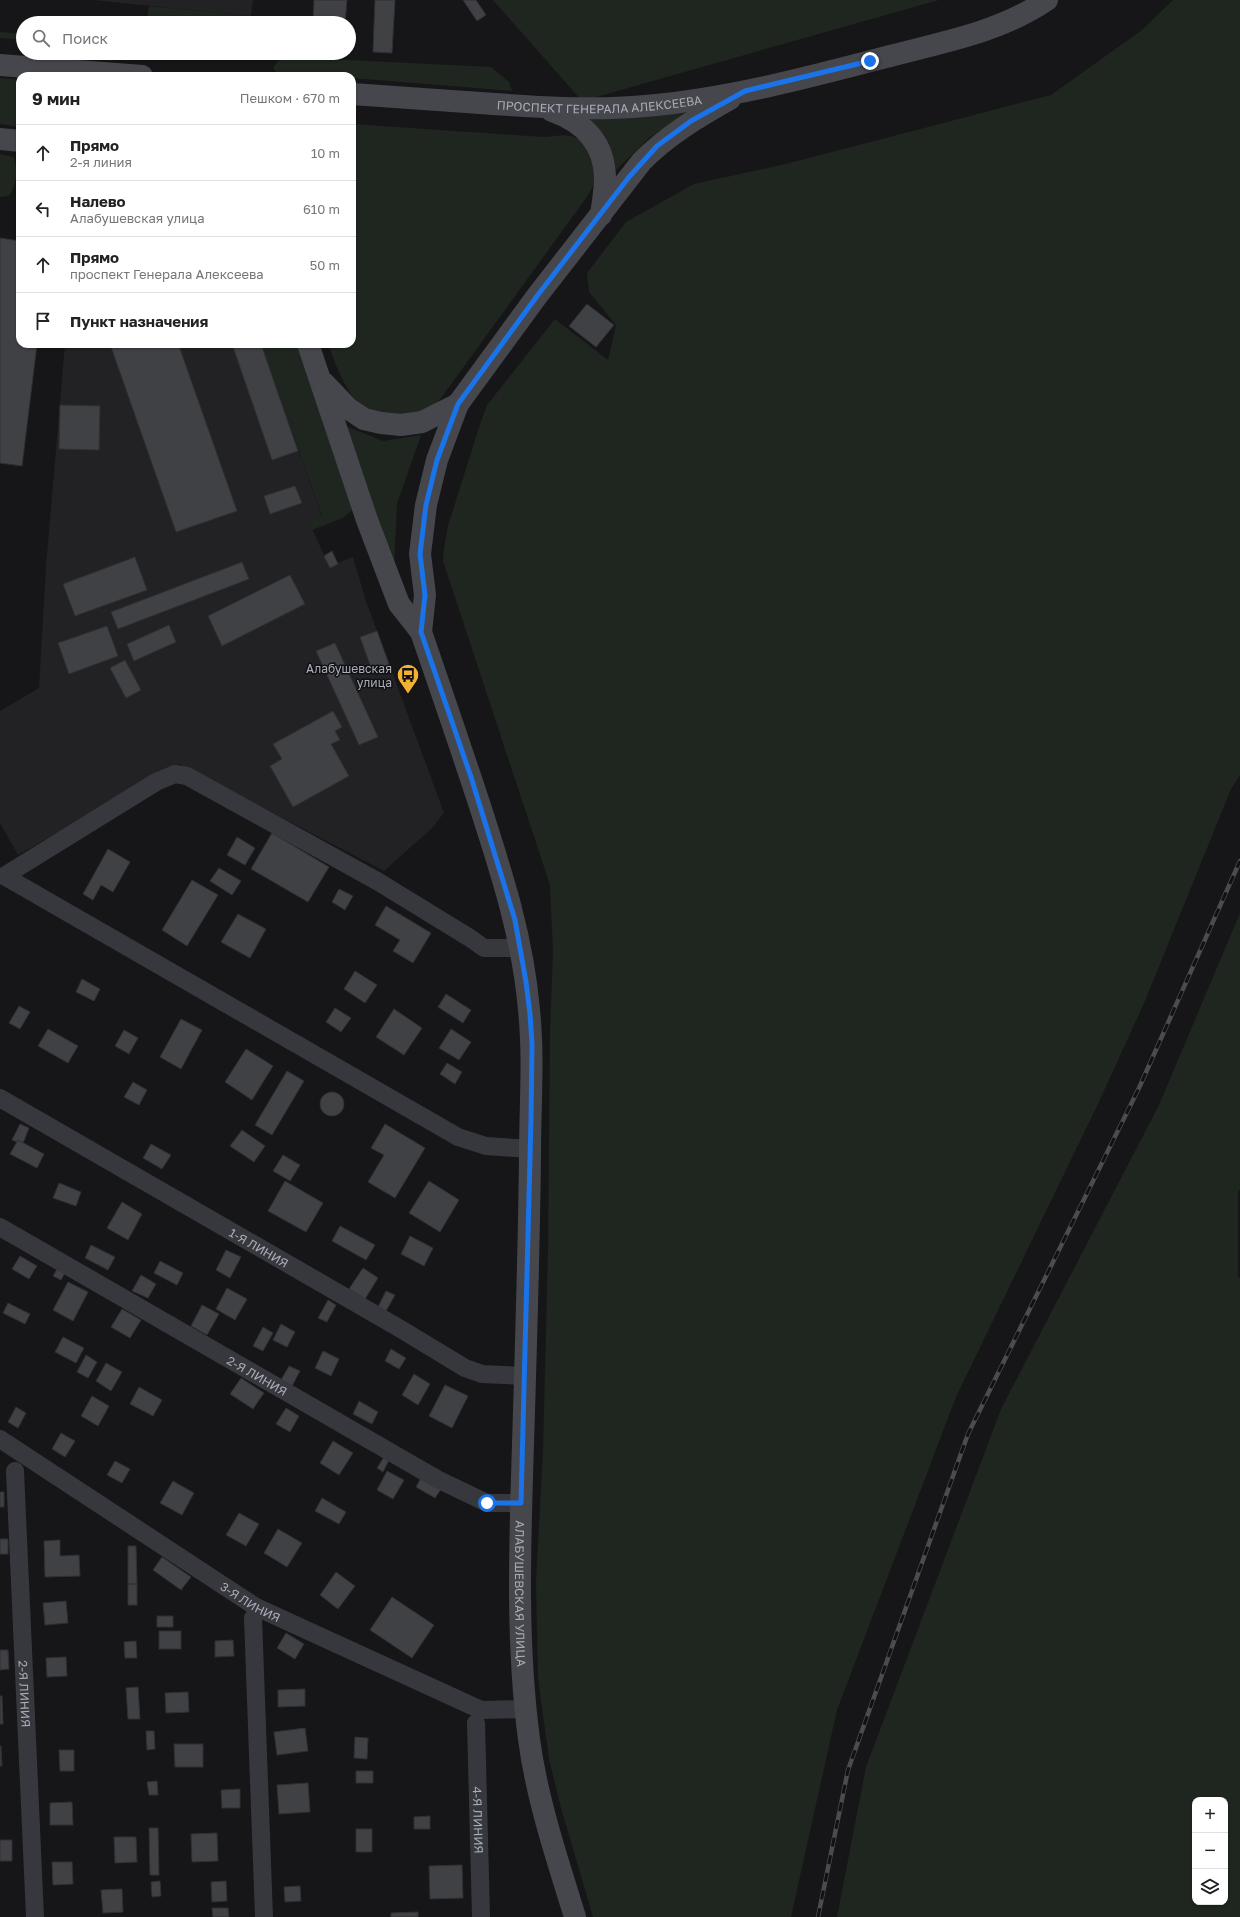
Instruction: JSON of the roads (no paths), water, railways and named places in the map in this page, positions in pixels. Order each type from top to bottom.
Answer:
[{"type":"street","name":"ПРОСПЕКТ ГЕНЕРАЛА АЛЕКСЕЕВА","points":[[356,94],[543,108],[591,109],[645,106],[745,91],[966,36],[1005,23],[1047,0]]},
{"type":"street","points":[[0,65],[90,72]]},
{"type":"street","name":"АЛАБУШЕВСКАЯ УЛИЦА","points":[[421,632],[425,595],[420,554],[426,505],[437,460],[458,404],[537,296],[642,161],[657,146],[691,121],[745,91]]},
{"type":"street","points":[[543,108],[566,116],[584,127],[596,143],[603,162],[605,178],[601,214]]},
{"type":"street","points":[[0,139],[16,141]]},
{"type":"street","points":[[309,348],[321,379],[350,409],[364,418],[401,425],[422,422],[458,404]]},
{"type":"street","name":"АЛАБУШЕВСКАЯ УЛИЦА","points":[[321,379],[367,520],[399,604],[421,632],[500,867],[515,920],[521,948],[532,1044],[521,1503],[520,1615],[526,1709],[536,1778],[550,1836],[575,1917]]},
{"type":"street","points":[[521,948],[484,948],[377,881],[187,776],[175,774],[156,782],[4,876],[458,1137],[486,1146],[530,1149]]},
{"type":"street","name":"1-Я ЛИНИЯ","points":[[0,1098],[399,1328],[465,1368],[482,1374],[525,1376]]},
{"type":"street","name":"2-Я ЛИНИЯ","points":[[0,1227],[437,1479],[487,1503],[521,1503]]},
{"type":"street","name":"3-Я ЛИНИЯ","points":[[0,1439],[256,1607],[481,1710],[526,1709]]},
{"type":"street","name":"2-Я ЛИНИЯ","points":[[15,1471],[35,1917]]},
{"type":"street","name":"3-Я ЛИНИЯ","points":[[252,1618],[264,1917]]},
{"type":"street","name":"4-Я ЛИНИЯ","points":[[476,1723],[481,1917]]},
{"type":"railway","points":[[818,1917],[848,1770],[968,1434],[1139,1088],[1240,861]]},
{"type":"place","name":"Алабушевская улица","points":[[408,694]]}]
